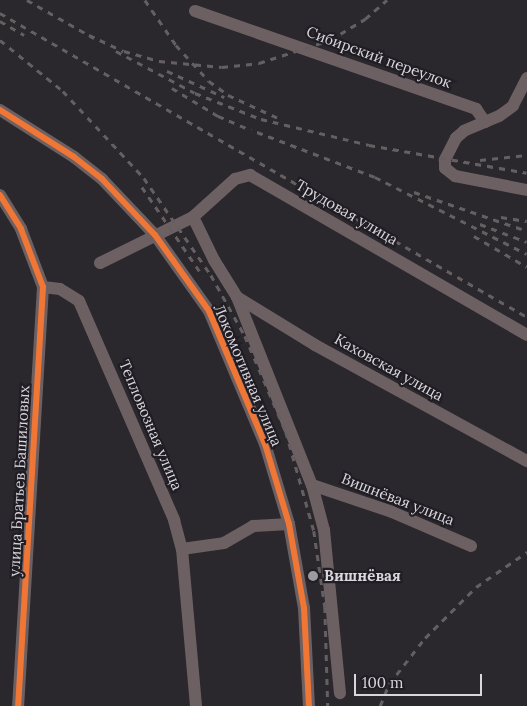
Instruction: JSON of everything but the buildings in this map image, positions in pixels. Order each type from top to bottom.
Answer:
[{"type":"street","name":"Сибирский переулок","points":[[195,11],[476,109],[485,122]]},
{"type":"street","points":[[527,78],[514,106],[456,138],[449,148],[446,168],[455,176],[527,190]]},
{"type":"street","name":"Локомотивная улица","points":[[0,110],[92,170],[155,236],[199,294],[218,330],[265,444],[289,524],[304,608],[309,706]]},
{"type":"street","name":"Трудовая улица","points":[[100,263],[194,218],[235,179],[250,175],[527,335]]},
{"type":"street","points":[[0,195],[21,229],[43,287]]},
{"type":"street","points":[[194,218],[214,260],[237,297],[312,484],[324,530],[340,693]]},
{"type":"street","name":"Тепловозная улица","points":[[43,287],[60,289],[79,302],[174,520],[182,549],[196,706]]},
{"type":"street","name":"улица Братьев Башиловых","points":[[18,706],[43,287]]},
{"type":"street","name":"Каховская улица","points":[[237,297],[315,345],[527,461]]},
{"type":"street","name":"Вишнёвая улица","points":[[312,484],[399,515],[471,546]]},
{"type":"street","points":[[182,549],[224,543],[253,526],[289,524]]},
{"type":"railway","points":[[27,0],[94,38]]},
{"type":"railway","points":[[145,0],[176,45],[209,81],[228,95],[278,118]]},
{"type":"railway","points":[[89,35],[124,51],[159,61],[222,67],[259,63],[330,40],[365,19],[387,0]]},
{"type":"railway","points":[[0,13],[527,317]]},
{"type":"railway","points":[[0,21],[24,35]]},
{"type":"railway","points":[[0,40],[63,91],[144,178],[211,275],[245,336],[286,432],[314,531],[325,607],[328,706]]},
{"type":"railway","points":[[116,51],[195,93],[261,119],[369,145],[527,173]]},
{"type":"railway","points":[[167,71],[224,97]]},
{"type":"railway","points":[[172,88],[218,116],[251,130]]},
{"type":"railway","points":[[257,132],[375,177],[527,254]]},
{"type":"railway","points":[[480,160],[527,155]]},
{"type":"railway","points":[[142,187],[203,276]]},
{"type":"railway","points":[[414,192],[527,231]]},
{"type":"railway","points":[[501,217],[527,221]]},
{"type":"railway","points":[[480,224],[527,242]]},
{"type":"railway","points":[[474,236],[527,267]]},
{"type":"railway","points":[[380,706],[389,684],[425,638],[476,587],[527,552]]},
{"type":"cycle path","points":[[0,110],[74,157],[102,179],[155,235],[209,311],[265,444],[289,524],[304,608],[309,706]]},
{"type":"cycle path","points":[[0,195],[21,229],[43,287],[18,706]]},
{"type":"place","name":"Вишнёвая","points":[[313,576]]}]
